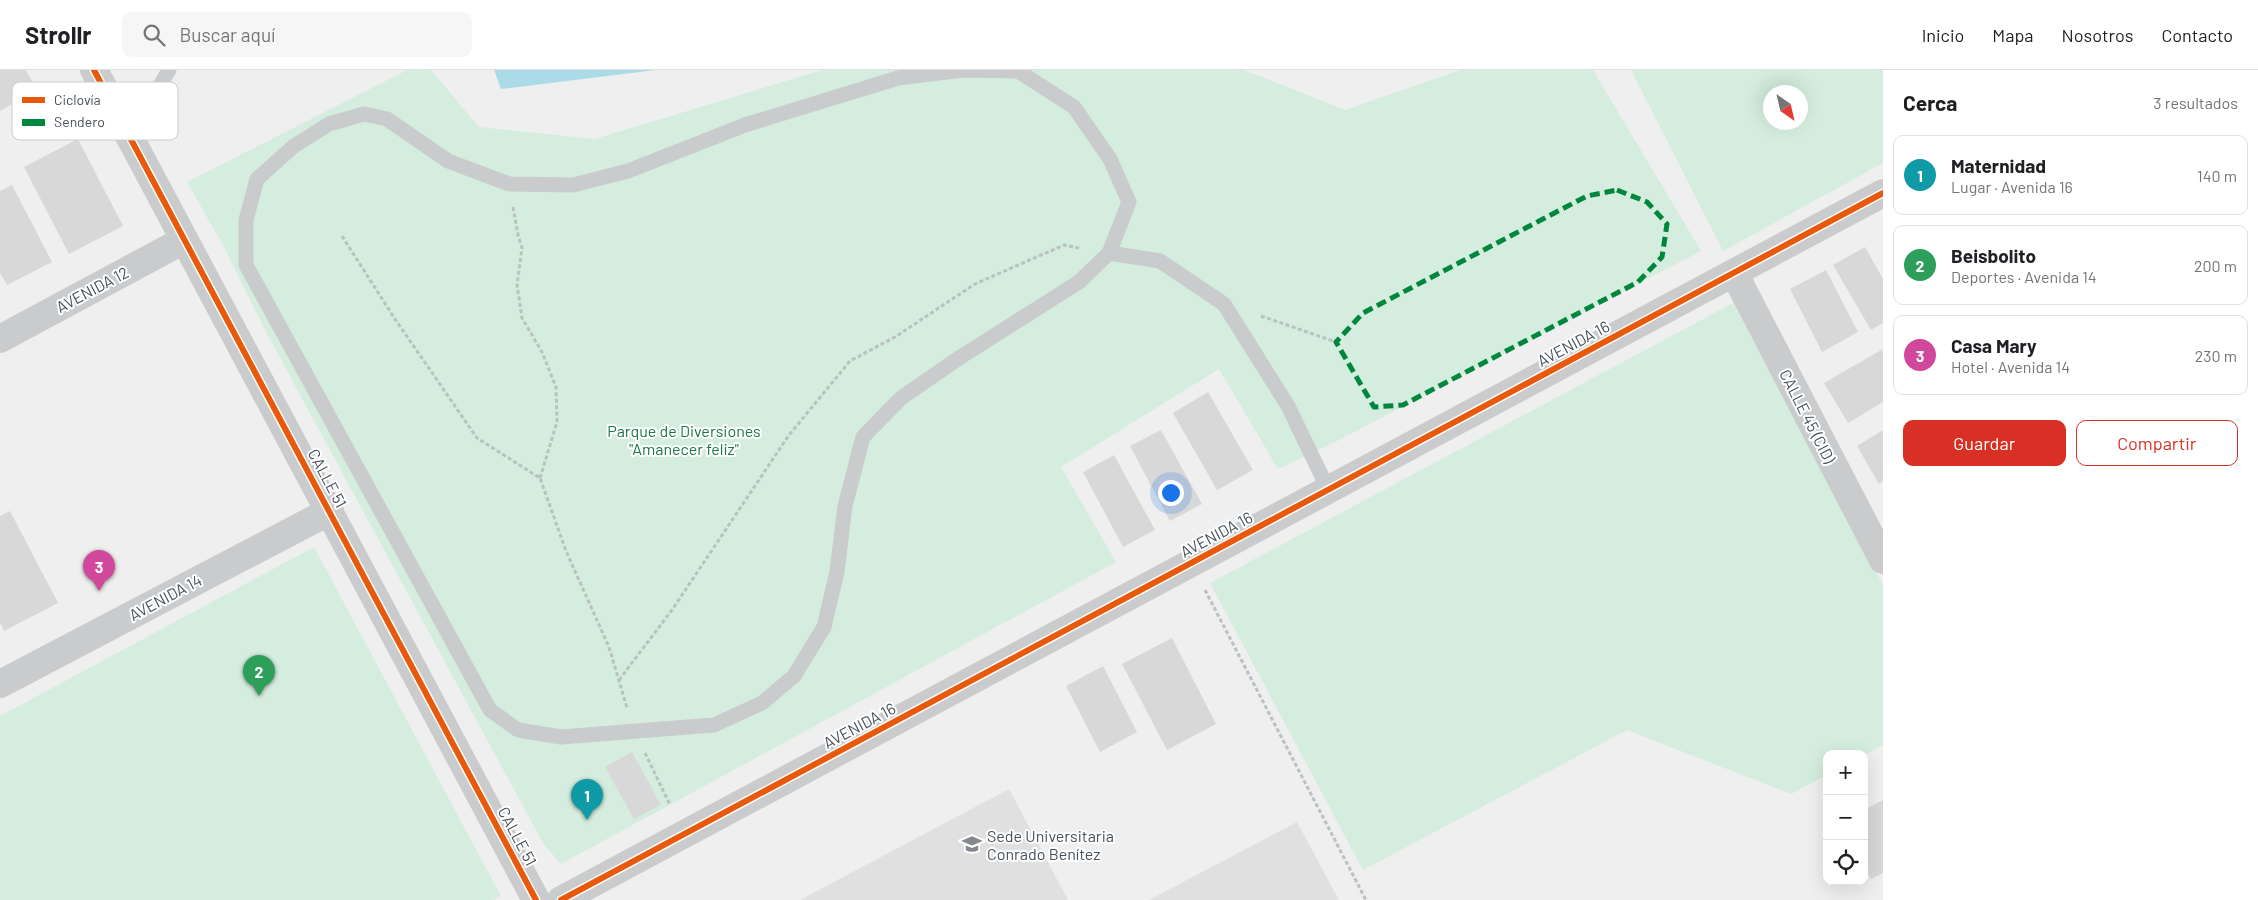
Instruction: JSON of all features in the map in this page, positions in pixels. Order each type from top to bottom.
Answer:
[{"type":"street","name":"CALLE 51","points":[[94,70],[100,82]]},
{"type":"street","name":"CALLE 51","points":[[132,140],[536,900]]},
{"type":"street","name":"AVENIDA 16","points":[[561,900],[1883,193]]},
{"type":"street","name":"AVENIDA 12","points":[[0,339],[184,240]]},
{"type":"street","name":"CALLE 45 (CID)","points":[[1734,273],[1883,560]]},
{"type":"street","name":"AVENIDA 14","points":[[0,684],[330,511]]},
{"type":"lane","points":[[162,82],[169,70]]},
{"type":"lane","points":[[962,70],[1018,71],[1074,107],[1110,159],[1129,202],[1110,253],[1079,282],[958,358],[901,398],[863,437],[845,506],[837,572],[824,627],[794,676],[762,703],[714,725],[561,737],[518,730],[490,710],[246,265],[246,220],[257,179],[294,146],[329,124],[364,114],[386,119],[448,161],[509,184],[573,185],[628,171],[745,125],[898,78],[962,70]]},
{"type":"lane","points":[[1110,253],[1160,261],[1224,304],[1288,406],[1328,489]]},
{"type":"path","points":[[509,184],[522,248],[517,285],[522,318],[542,352],[556,387],[557,422],[540,478],[566,551],[609,647],[634,730],[670,805]]},
{"type":"path","points":[[342,236],[395,319],[477,438],[540,478]]},
{"type":"path","points":[[619,680],[672,610],[789,435],[850,361],[895,337],[975,284],[1064,245],[1110,253]]},
{"type":"path","points":[[1224,304],[1336,342]]},
{"type":"path","points":[[1190,563],[1366,900]]},
{"type":"shaded area","name":"Sede Universitaria Conrado Benítez","points":[[1009,789],[1068,900],[800,900]]},
{"type":"shaded area","points":[[1297,822],[1339,900],[1149,900]]},
{"type":"green space","name":"Parque de Diversiones \"Amanecer feliz\"","points":[[407,70],[431,70],[479,127],[595,139],[822,70],[1244,70],[1345,110],[1460,70],[1593,70],[1701,251],[1339,440],[1278,469],[1219,369],[1061,467],[1116,562],[561,864],[543,843],[266,332],[224,247],[187,182]]},
{"type":"green space","points":[[1631,70],[1883,70],[1883,163],[1723,251]]},
{"type":"green space","points":[[1733,303],[1883,585],[1883,745],[1868,753],[1868,750],[1823,750],[1823,777],[1791,794],[1627,730],[1363,870],[1210,583]]},
{"type":"green space","points":[[314,547],[501,896],[493,900],[0,900],[0,716]]},
{"type":"water","points":[[494,70],[656,70],[501,89]]},
{"type":"building","points":[[0,70],[26,70],[32,82],[12,82],[12,105],[0,111]]},
{"type":"building","points":[[79,140],[123,226],[69,254],[24,167]]},
{"type":"building","points":[[12,185],[52,262],[7,285],[0,273],[0,191]]},
{"type":"building","points":[[1865,247],[1883,279],[1883,323],[1871,330],[1833,265]]},
{"type":"building","points":[[1826,270],[1858,332],[1822,352],[1790,289]]},
{"type":"building","points":[[1883,349],[1883,402],[1848,423],[1824,383]]},
{"type":"building","points":[[1208,392],[1253,470],[1217,490],[1173,413]]},
{"type":"building","points":[[1161,430],[1202,504],[1170,521],[1130,446]]},
{"type":"building","points":[[1883,430],[1883,481],[1879,484],[1857,446]]},
{"type":"building","points":[[1114,455],[1155,530],[1123,547],[1083,472]]},
{"type":"building","points":[[10,511],[58,603],[4,631],[0,622],[0,516]]},
{"type":"building","points":[[1172,638],[1216,724],[1167,750],[1122,664]]},
{"type":"building","points":[[1103,666],[1137,732],[1100,752],[1066,686]]},
{"type":"building","points":[[632,752],[661,805],[634,819],[605,767]]},
{"type":"building","points":[[1883,800],[1883,873],[1871,879],[1868,874],[1868,808]]},
{"type":"marked path","points":[[1617,190],[1647,202],[1667,224],[1662,257],[1638,282],[1403,405],[1374,407],[1336,342],[1363,313],[1587,196],[1617,190]]},
{"type":"cycle path","points":[[94,70],[100,82]]},
{"type":"cycle path","points":[[131,140],[536,900]]},
{"type":"cycle path","points":[[561,900],[1883,193]]},
{"type":"place","name":"Casa Mary","points":[[99,591]]},
{"type":"place","name":"Beisbolito","points":[[259,696]]},
{"type":"place","name":"Maternidad","points":[[587,820]]},
{"type":"place","name":"Sede Universitaria Conrado Benítez","points":[[972,844]]}]
